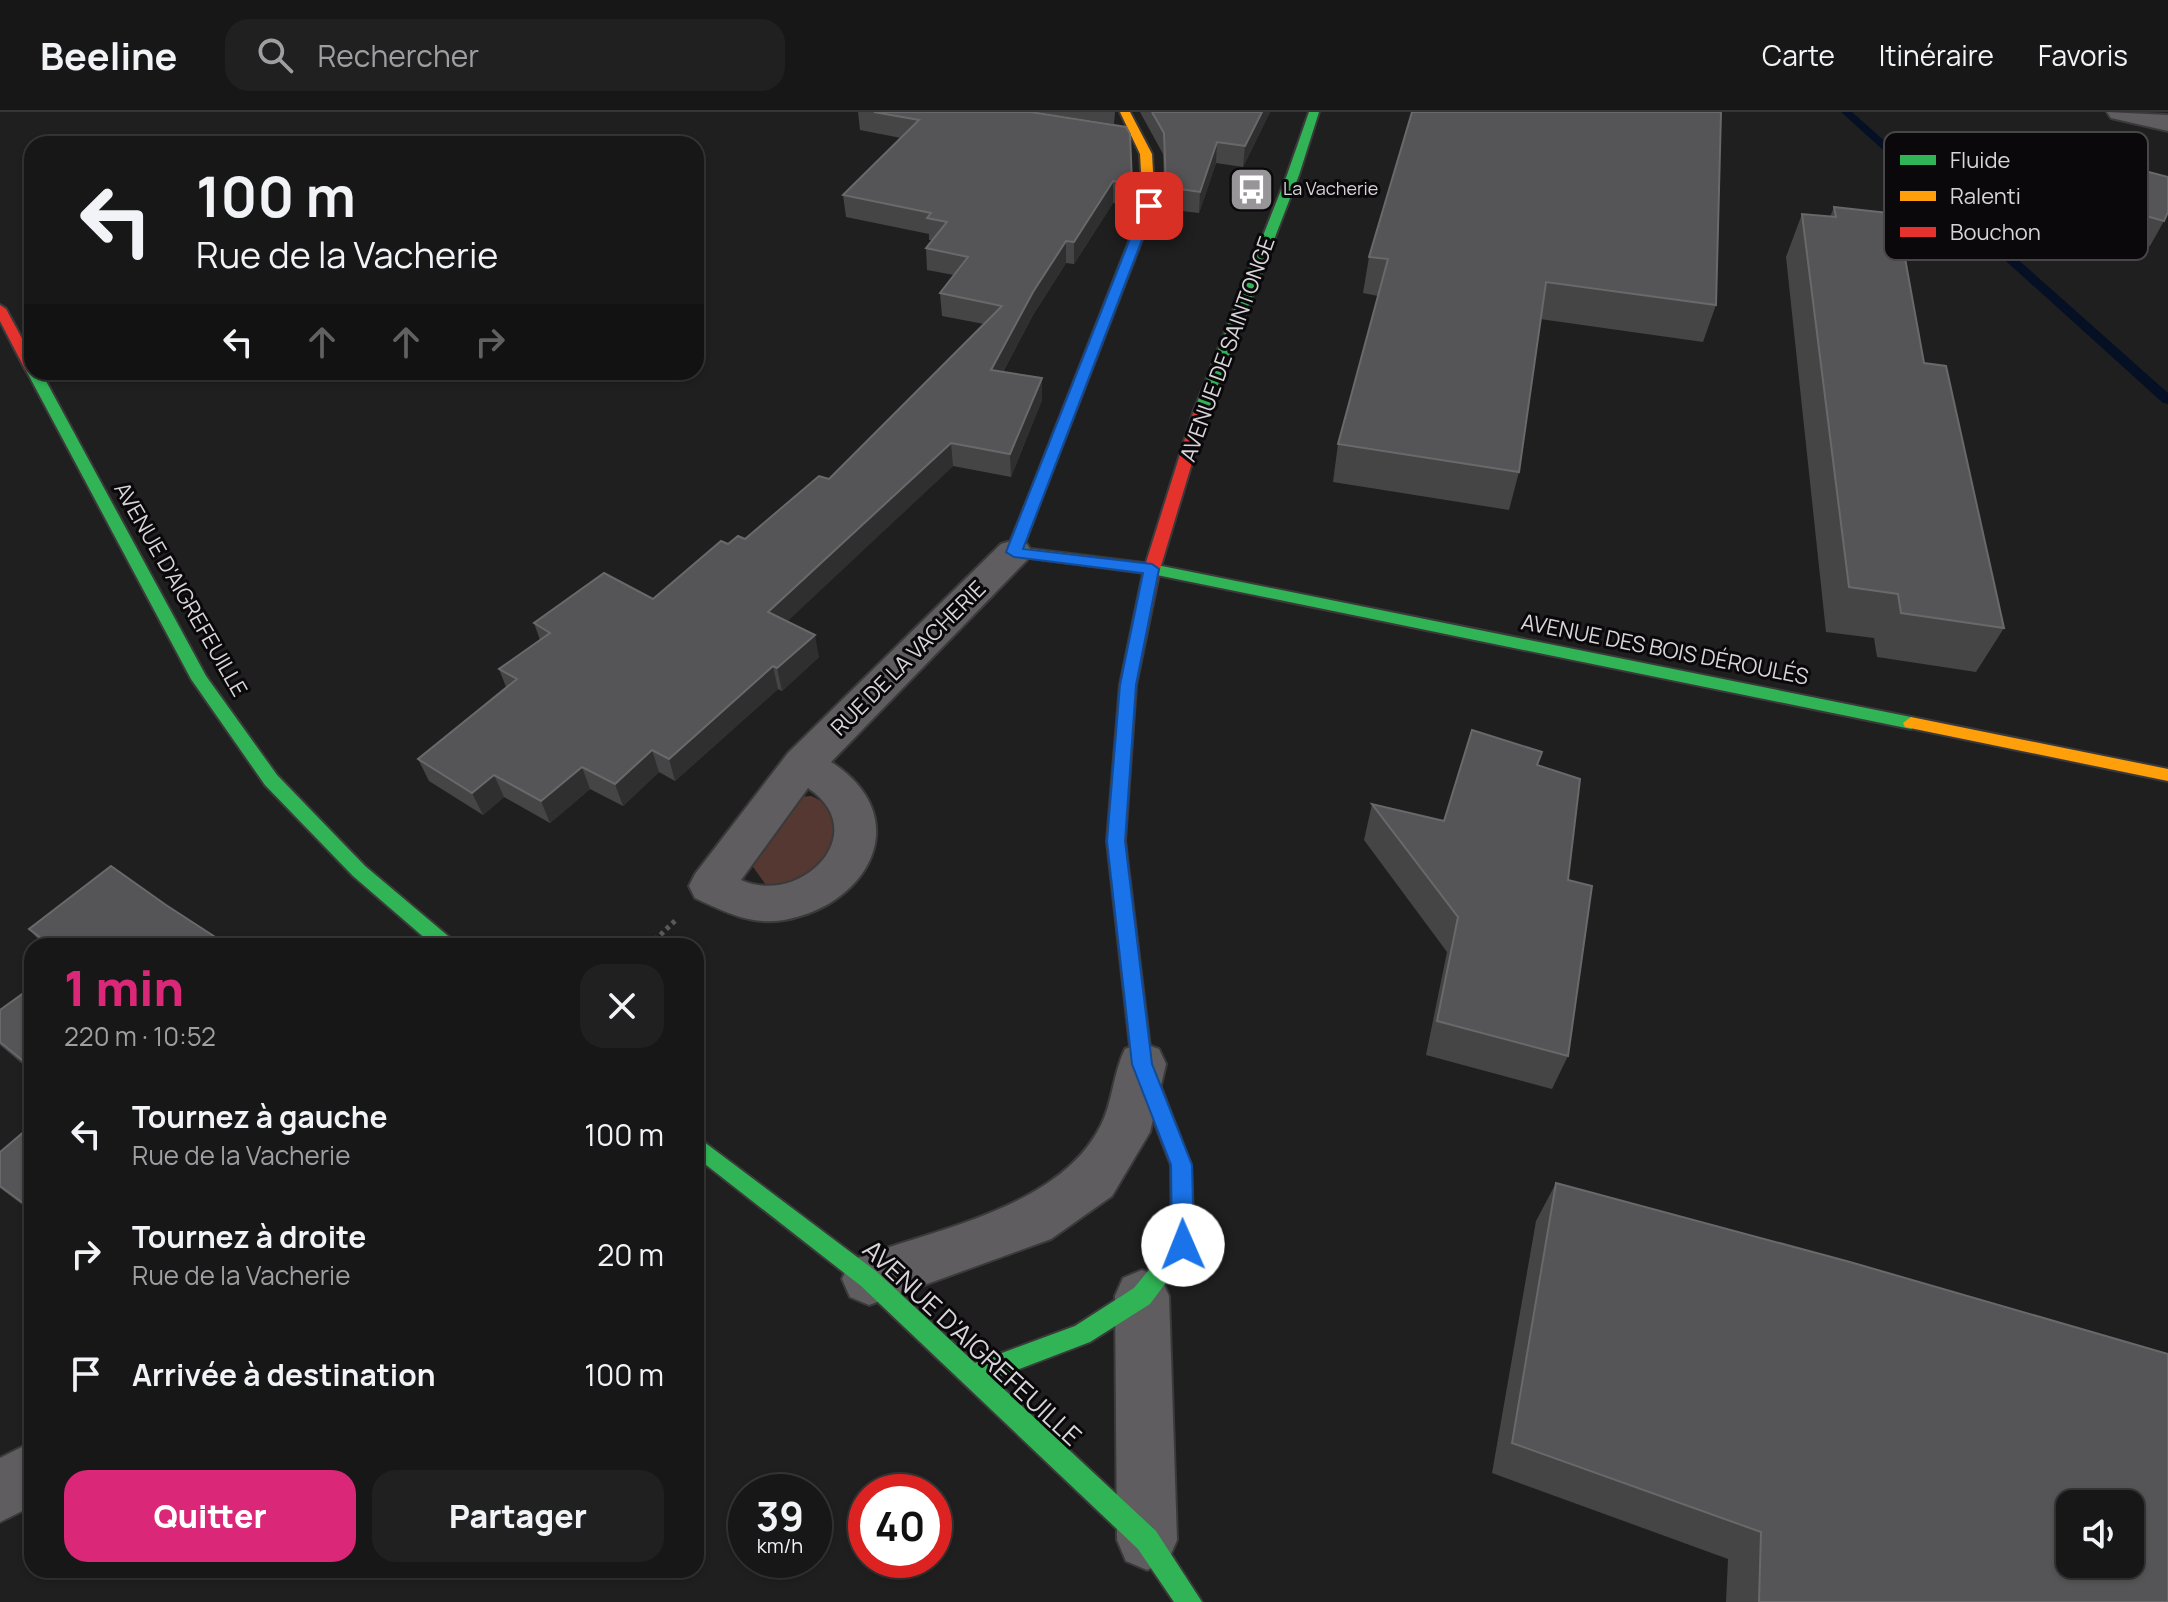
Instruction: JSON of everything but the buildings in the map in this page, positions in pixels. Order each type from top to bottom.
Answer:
[{"type":"street","name":"RUE DE LA VACHERIE","points":[[803,764],[1014,552],[1149,206],[1146,154],[1125,112]]},
{"type":"street","name":"AVENUE DE SAINTONGE","points":[[972,1376],[1082,1334],[1142,1296],[1183,1245],[1181,1165],[1142,1064],[1116,841],[1128,685],[1152,569],[1204,400],[1293,175],[1314,112]]},
{"type":"street","points":[[2120,112],[2168,123]]},
{"type":"street","points":[[1107,134],[1139,139]]},
{"type":"street","name":"AVENUE D'AIGREFEUILLE","points":[[0,309],[24,353]]},
{"type":"street","name":"AVENUE D'AIGREFEUILLE","points":[[38,380],[199,679],[271,780],[359,871],[438,938]]},
{"type":"street","points":[[1014,552],[1152,569]]},
{"type":"street","name":"AVENUE DES BOIS DÉROULÉS","points":[[1152,569],[2168,775]]},
{"type":"street","name":"AVENUE DE SAINTONGE","points":[[869,1279],[1032,1222],[1094,1179],[1125,1132],[1142,1064]]},
{"type":"street","name":"AVENUE D'AIGREFEUILLE","points":[[704,1151],[869,1279],[1147,1540],[1189,1602]]},
{"type":"street","points":[[1142,1296],[1147,1540]]},
{"type":"street","points":[[0,1493],[24,1476]]},
{"type":"shaded area","points":[[811,796],[823,803],[834,823],[833,848],[828,859],[810,877],[766,885],[751,864],[800,797]]},
{"type":"waterway","points":[[1846,112],[1884,146]]},
{"type":"waterway","points":[[2011,260],[2168,400]]},
{"type":"traffic: fast","points":[[1200,413],[1293,175],[1314,112]]},
{"type":"traffic: fast","points":[[38,380],[199,679],[271,780],[359,871],[438,938]]},
{"type":"traffic: fast","points":[[1031,508],[1014,552],[1152,569],[1911,723]]},
{"type":"traffic: fast","points":[[972,1376],[1082,1334],[1142,1296],[1183,1245],[1181,1165],[1142,1064],[1116,841],[1128,685],[1133,661]]},
{"type":"traffic: fast","points":[[704,1151],[869,1279],[1147,1540],[1189,1602]]},
{"type":"traffic: slow","points":[[1031,508],[1149,206],[1146,154],[1125,112]]},
{"type":"traffic: slow","points":[[1911,723],[2168,775]]},
{"type":"traffic: jam","points":[[0,309],[24,354]]},
{"type":"traffic: jam","points":[[1133,661],[1152,569],[1200,413]]},
{"type":"place","name":"La Vacherie","points":[[1252,189]]},
{"type":"route","points":[[1149,206],[1014,552],[1152,569],[1128,685],[1116,841],[1142,1064],[1181,1165],[1183,1245]]}]
